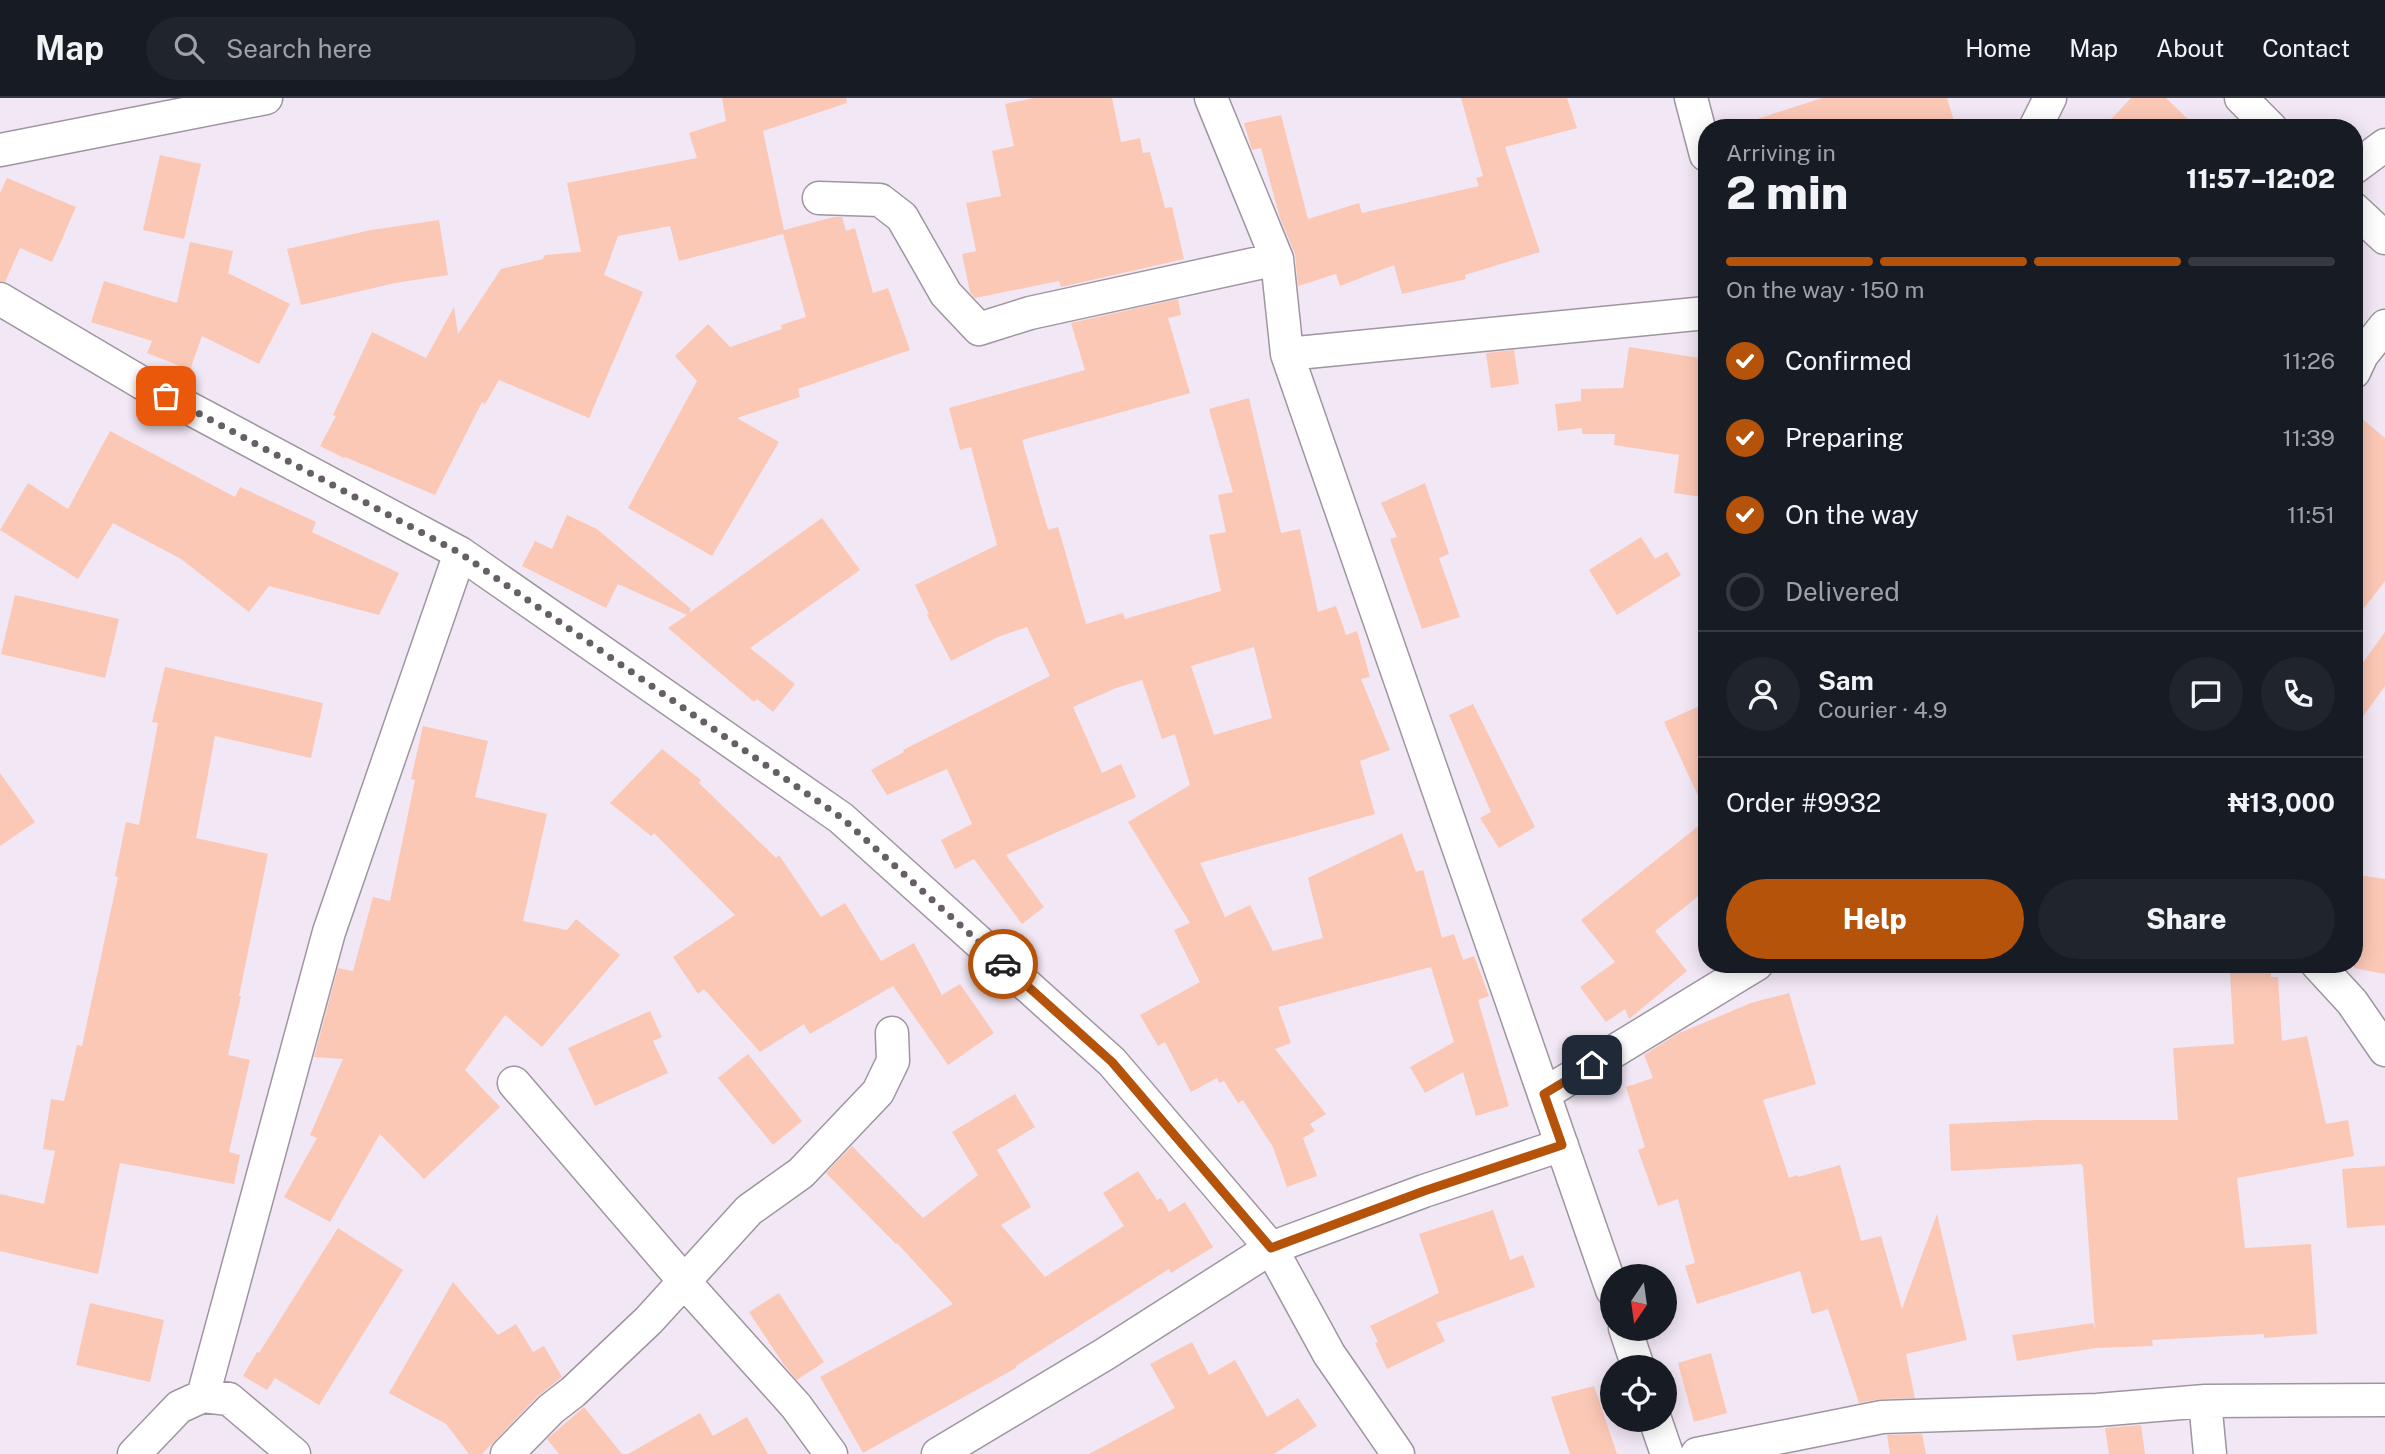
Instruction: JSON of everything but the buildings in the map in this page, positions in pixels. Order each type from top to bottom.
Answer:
[{"type":"street","points":[[0,150],[266,98]]},
{"type":"street","points":[[1211,98],[1277,259],[1287,354],[1603,1264]]},
{"type":"street","points":[[1690,98],[1698,126]]},
{"type":"street","points":[[2040,119],[2050,98]]},
{"type":"street","points":[[2241,98],[2262,119]]},
{"type":"street","points":[[2363,161],[2385,145]]},
{"type":"street","points":[[820,198],[880,200],[902,217],[946,294],[979,329],[1030,313],[1277,259]]},
{"type":"street","points":[[2363,217],[2385,238]]},
{"type":"street","points":[[0,299],[142,383],[460,553],[842,818],[1112,1062],[1271,1248],[1329,1354],[1398,1454]]},
{"type":"street","points":[[1287,354],[1698,314]]},
{"type":"street","points":[[2363,354],[2385,326]]},
{"type":"street","points":[[203,1396],[329,932],[460,553]]},
{"type":"street","points":[[1544,1094],[1742,973]]},
{"type":"street","points":[[2325,973],[2352,1002],[2385,1050]]},
{"type":"street","points":[[507,1454],[551,1409],[573,1392],[649,1320],[749,1210],[801,1173],[878,1092],[893,1061],[892,1033]]},
{"type":"street","points":[[514,1083],[796,1406],[831,1454]]},
{"type":"street","points":[[938,1454],[1105,1354],[1271,1248],[1424,1191],[1562,1145]]},
{"type":"street","points":[[134,1454],[178,1407],[203,1396],[229,1399],[294,1454]]},
{"type":"street","points":[[1697,1454],[1882,1417],[2097,1410],[2205,1401],[2385,1400]]},
{"type":"street","points":[[2205,1401],[2210,1454]]},
{"type":"street","points":[[1659,1432],[1667,1454]]},
{"type":"way so far","points":[[166,396],[460,553],[842,818],[1003,964]]},
{"type":"route","points":[[1003,964],[1112,1062],[1271,1248],[1424,1191],[1562,1145],[1544,1094],[1592,1065]]}]
